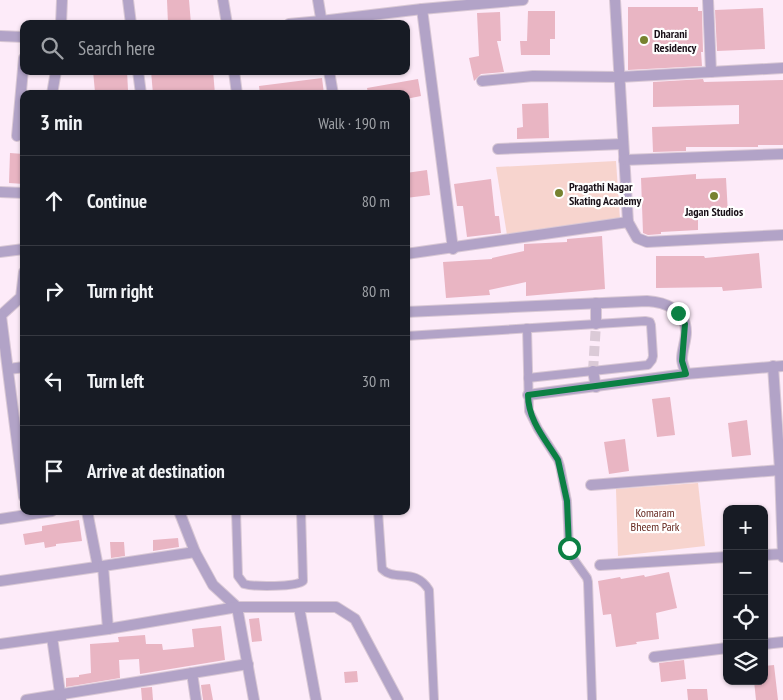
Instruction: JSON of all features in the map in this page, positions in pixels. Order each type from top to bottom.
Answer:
[{"type":"street","points":[[61,20],[62,0]]},
{"type":"street","points":[[128,0],[130,20]]},
{"type":"street","points":[[223,0],[226,20]]},
{"type":"street","points":[[318,0],[321,20]]},
{"type":"street","points":[[339,20],[418,6],[523,0]]},
{"type":"street","points":[[616,0],[628,222],[637,238],[647,242],[783,235]]},
{"type":"street","points":[[708,0],[711,72]]},
{"type":"street","points":[[418,6],[453,248]]},
{"type":"street","points":[[0,36],[20,37]]},
{"type":"street","points":[[482,81],[533,76],[620,77],[783,68]]},
{"type":"street","points":[[21,90],[22,75]]},
{"type":"street","points":[[53,90],[55,75]]},
{"type":"street","points":[[139,75],[140,90]]},
{"type":"street","points":[[235,75],[236,90]]},
{"type":"street","points":[[330,75],[332,90]]},
{"type":"street","points":[[17,136],[20,103]]},
{"type":"street","points":[[498,149],[623,144]]},
{"type":"street","points":[[624,160],[783,154]]},
{"type":"street","points":[[0,192],[20,193]]},
{"type":"street","points":[[410,253],[628,222]]},
{"type":"street","points":[[0,252],[20,250]]},
{"type":"street","points":[[20,299],[1,316],[20,463]]},
{"type":"street","points":[[410,312],[658,302],[665,304],[678,313],[685,324],[682,361],[686,374]]},
{"type":"street","points":[[596,303],[596,324]]},
{"type":"street","points":[[410,336],[650,322],[653,356],[648,365],[528,378]]},
{"type":"street","points":[[527,328],[528,405],[531,417],[558,460],[567,501],[569,548],[572,557],[588,582],[592,700]]},
{"type":"street","points":[[528,395],[686,374],[778,366],[783,556],[768,555]]},
{"type":"street","points":[[9,369],[20,368]]},
{"type":"street","points":[[594,371],[596,387]]},
{"type":"street","points":[[591,485],[780,470]]},
{"type":"street","points":[[0,519],[20,514]]},
{"type":"street","points":[[88,515],[101,566],[108,629]]},
{"type":"street","points":[[181,515],[195,552],[212,585],[237,607],[254,700]]},
{"type":"street","points":[[236,515],[238,576],[244,584],[253,585],[298,584],[303,580],[301,515]]},
{"type":"street","points":[[378,515],[382,569],[387,573],[413,576],[425,584],[429,590],[434,700]]},
{"type":"street","points":[[0,581],[195,552]]},
{"type":"street","points":[[600,565],[723,557]]},
{"type":"street","points":[[0,644],[108,629],[237,607],[336,607],[356,619],[398,700]]},
{"type":"street","points":[[299,607],[316,700]]},
{"type":"street","points":[[52,637],[61,697]]},
{"type":"street","points":[[768,644],[783,642]]},
{"type":"street","points":[[654,657],[723,648]]},
{"type":"street","points":[[26,700],[61,697],[248,664]]},
{"type":"street","points":[[192,673],[196,700]]},
{"type":"green space","name":"Pragathi Nagar Skating Academy","points":[[616,161],[620,219],[507,235],[496,167]]},
{"type":"green space","name":"Komaram Bheem Park","points":[[698,483],[705,546],[618,556],[616,489]]},
{"type":"building","points":[[167,0],[189,0],[191,20],[168,20]]},
{"type":"building","points":[[628,7],[698,7],[698,11],[702,11],[702,66],[628,70]]},
{"type":"building","points":[[763,8],[765,49],[717,51],[715,10]]},
{"type":"building","points":[[528,11],[555,11],[555,39],[550,39],[550,55],[521,55],[520,41],[527,41]]},
{"type":"building","points":[[500,12],[501,41],[497,41],[504,72],[481,74],[474,81],[469,58],[479,56],[477,13]]},
{"type":"building","points":[[93,75],[127,75],[128,90],[95,90]]},
{"type":"building","points":[[151,75],[213,75],[215,90],[153,90]]},
{"type":"building","points":[[322,78],[324,90],[260,90],[259,86]]},
{"type":"building","points":[[418,79],[421,96],[410,98],[410,90],[367,90],[367,88]]},
{"type":"building","points":[[703,79],[704,82],[783,80],[783,145],[686,147],[686,151],[653,152],[652,127],[739,124],[739,105],[653,107],[653,82]]},
{"type":"building","points":[[548,103],[549,138],[517,139],[517,128],[523,127],[522,104]]},
{"type":"building","points":[[10,153],[20,154],[20,184],[9,183]]},
{"type":"building","points":[[427,170],[430,195],[410,198],[410,172]]},
{"type":"building","points":[[696,174],[696,179],[726,178],[728,214],[698,216],[698,230],[661,232],[661,234],[648,235],[643,233],[641,178]]},
{"type":"building","points":[[491,179],[495,216],[499,216],[501,233],[467,237],[463,206],[457,206],[454,184]]},
{"type":"building","points":[[602,236],[605,289],[526,296],[526,282],[489,290],[490,295],[446,298],[443,262],[492,259],[524,251],[524,244],[567,242],[567,239]]},
{"type":"building","points":[[759,253],[762,288],[723,291],[722,287],[656,288],[656,256],[704,256],[705,258]]},
{"type":"building","points":[[670,397],[675,435],[657,437],[652,399]]},
{"type":"building","points":[[747,420],[751,455],[732,457],[728,423]]},
{"type":"building","points":[[625,439],[629,471],[609,474],[604,442]]},
{"type":"building","points":[[79,520],[82,541],[56,544],[56,546],[45,548],[44,542],[25,545],[23,534],[42,531],[42,526]]},
{"type":"building","points":[[178,538],[179,547],[153,551],[153,540]]},
{"type":"building","points":[[110,542],[124,542],[125,556],[111,558]]},
{"type":"building","points":[[669,572],[677,608],[656,613],[659,639],[616,647],[611,614],[603,615],[598,581],[620,577],[621,579],[644,575],[645,577]]},
{"type":"building","points":[[259,618],[262,641],[252,642],[249,619]]},
{"type":"building","points":[[221,626],[225,660],[140,674],[139,659],[119,660],[120,678],[66,687],[66,678],[79,677],[79,675],[91,673],[90,644],[119,642],[118,637],[145,635],[146,644],[162,644],[163,650],[194,647],[192,629]]},
{"type":"building","points":[[684,660],[686,679],[661,682],[659,663]]},
{"type":"building","points":[[774,665],[778,700],[756,700],[754,685],[768,685],[768,666]]},
{"type":"building","points":[[357,671],[358,682],[345,683],[344,672]]},
{"type":"building","points":[[210,684],[213,700],[203,700],[201,685]]},
{"type":"building","points":[[152,687],[153,700],[142,700],[141,688]]},
{"type":"building","points":[[687,689],[707,689],[708,700],[688,700]]},
{"type":"tunnel","points":[[593,371],[596,324]]},
{"type":"place","name":"Dharani Residency","points":[[644,40]]},
{"type":"place","name":"Pragathi Nagar Skating Academy","points":[[559,193]]},
{"type":"place","name":"Jagan Studios","points":[[714,196]]},
{"type":"route","points":[[569,548],[567,501],[560,466],[531,417],[528,395],[686,374],[682,361],[686,332],[685,324],[678,313]]}]
